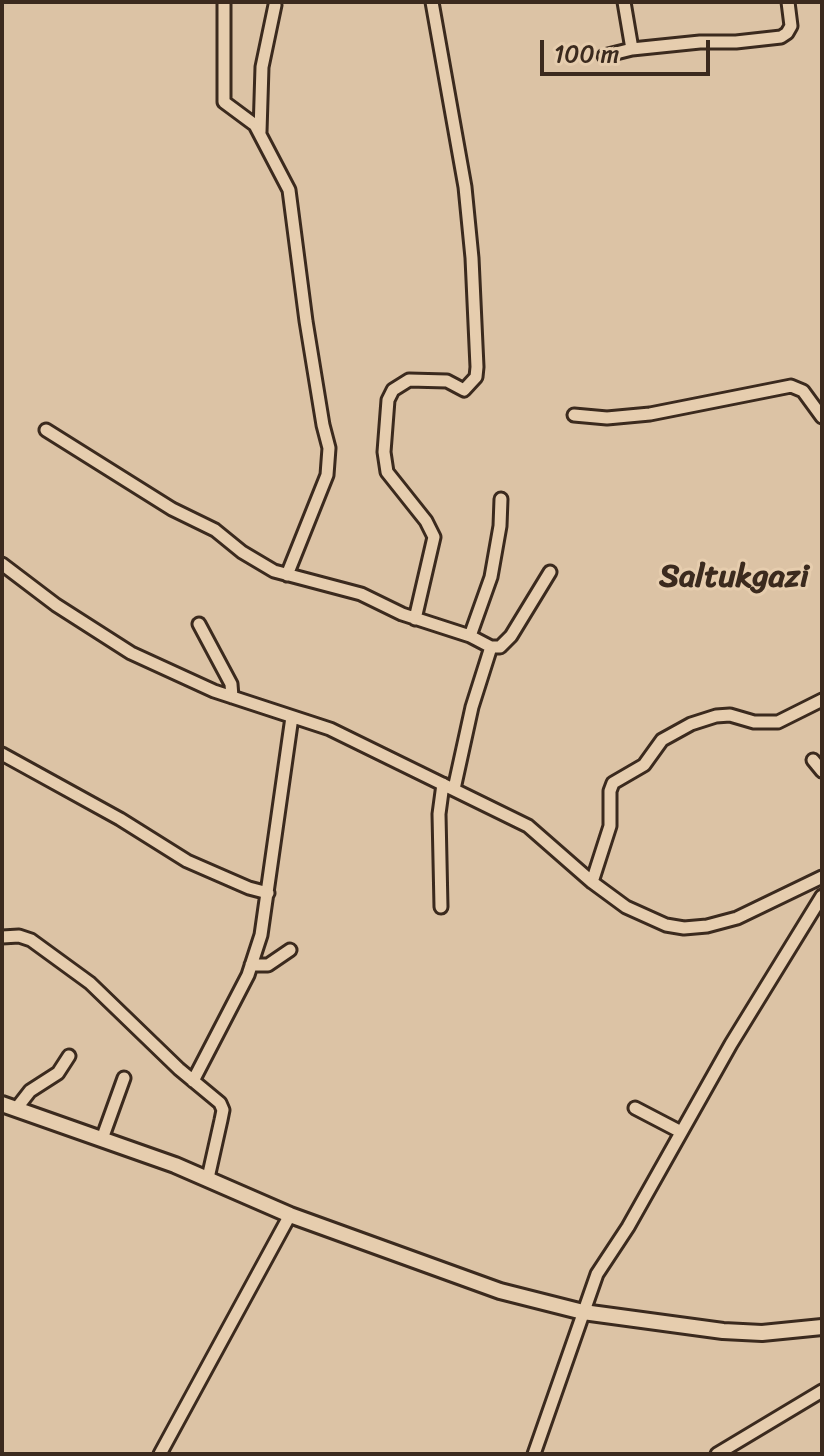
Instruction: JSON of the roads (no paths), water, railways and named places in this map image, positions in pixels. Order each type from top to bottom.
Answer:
[{"type":"street","points":[[224,2],[224,102],[247,117],[260,133],[289,190],[306,321],[330,461],[322,491],[287,575]]},
{"type":"street","points":[[415,619],[434,537],[426,521],[387,472],[384,452],[388,400],[393,390],[409,380],[447,381],[464,390],[476,377],[477,367],[465,187],[432,2]]},
{"type":"street","points":[[624,2],[632,49]]},
{"type":"street","points":[[604,56],[632,49],[781,37],[791,26],[788,2]]},
{"type":"street","points":[[260,133],[262,67],[275,5]]},
{"type":"street","points":[[574,415],[607,418],[650,414],[791,386],[803,391],[822,417]]},
{"type":"street","points":[[46,430],[172,509],[215,530],[251,558],[287,575],[324,586],[348,589],[415,619],[470,636],[491,647],[500,647],[511,636],[550,572]]},
{"type":"street","points":[[470,636],[491,577],[500,526],[501,499]]},
{"type":"street","points":[[2,564],[56,605],[131,653],[232,697],[330,729],[528,826],[592,882],[645,917],[684,928],[707,926],[737,918],[822,877]]},
{"type":"street","points":[[199,624],[231,684],[232,697]]},
{"type":"street","points":[[441,907],[439,814],[491,647]]},
{"type":"street","points":[[592,882],[610,826],[610,791],[613,783],[644,765],[662,740],[691,724],[716,716],[778,722],[822,700]]},
{"type":"street","points":[[193,1081],[251,965],[261,935],[292,717]]},
{"type":"street","points":[[2,754],[120,819],[187,861],[268,893]]},
{"type":"street","points":[[813,760],[822,771]]},
{"type":"street","points":[[534,1454],[597,1274],[628,1227],[731,1044],[822,896]]},
{"type":"street","points":[[2,937],[19,936],[31,940],[63,963],[111,1001],[220,1103],[223,1110],[208,1178]]},
{"type":"street","points":[[251,965],[268,965],[290,950]]},
{"type":"street","points":[[9,1107],[58,1073],[69,1056]]},
{"type":"street","points":[[102,1139],[124,1078]]},
{"type":"street","points":[[9,1107],[208,1178],[290,1215],[500,1291],[583,1312],[723,1331],[762,1333],[822,1327]]},
{"type":"street","points":[[635,1108],[681,1132]]},
{"type":"street","points":[[160,1454],[290,1215]]},
{"type":"street","points":[[717,1454],[822,1391]]},
{"type":"district","name":"Saltukgazi","points":[[734,578]]}]
